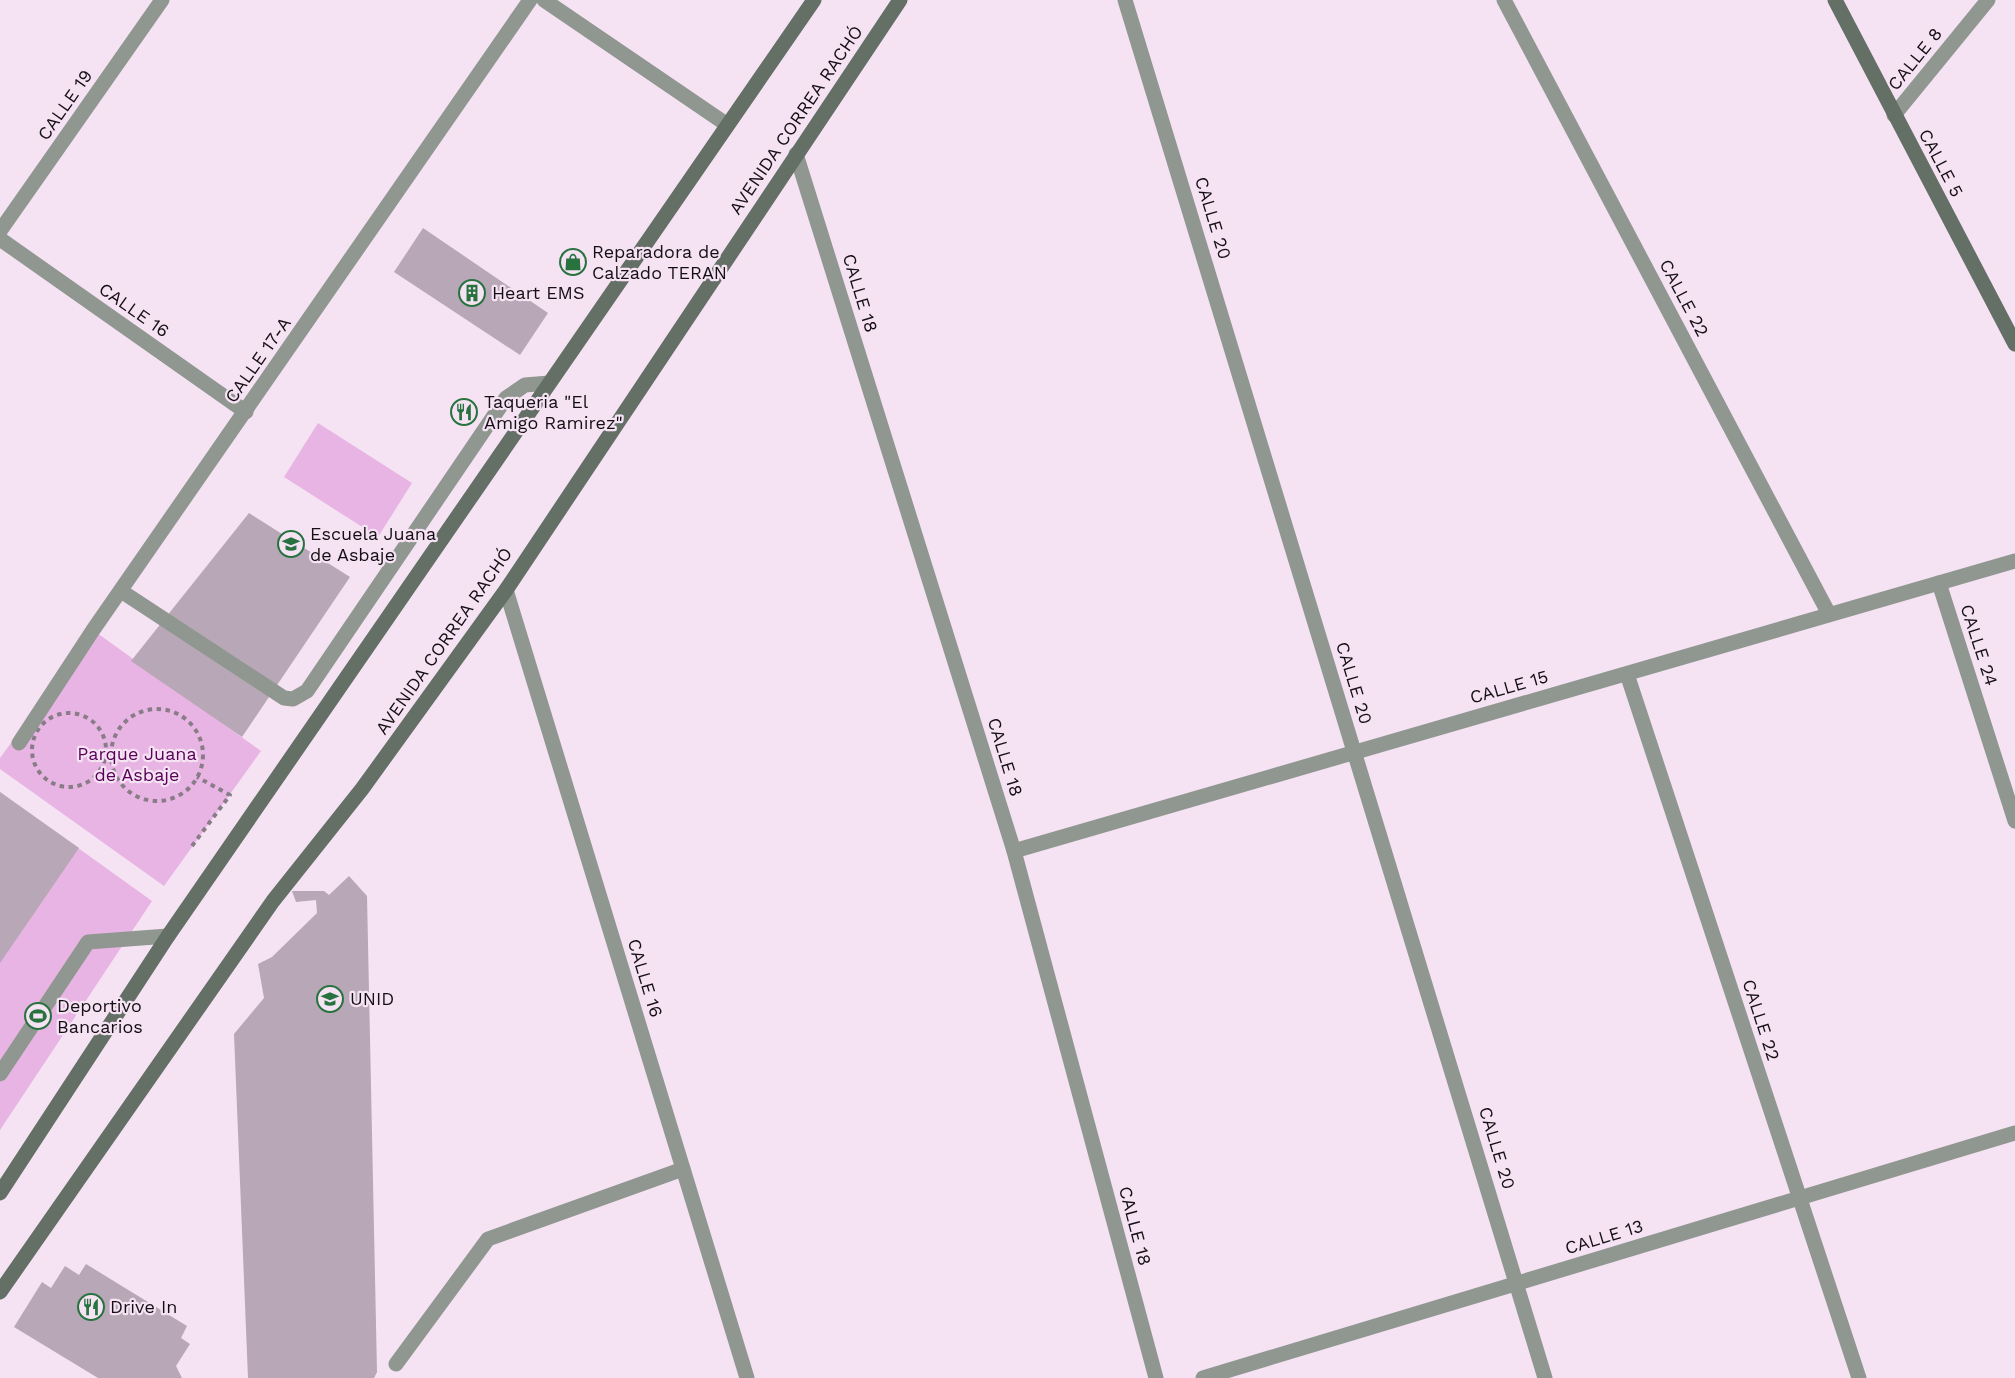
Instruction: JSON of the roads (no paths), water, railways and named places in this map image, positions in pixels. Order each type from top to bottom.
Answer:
[{"type":"main road","points":[[0,1193],[168,936],[726,124],[814,0]]},
{"type":"main road","name":"AVENIDA CORREA RACHÓ","points":[[0,1292],[273,901],[362,789],[506,590],[900,0]]},
{"type":"main road","name":"CALLE 5","points":[[1835,0],[2015,344]]},
{"type":"street","name":"CALLE 19","points":[[0,231],[162,0]]},
{"type":"street","name":"CALLE 17-A","points":[[19,743],[121,591],[530,0]]},
{"type":"street","points":[[544,0],[726,124]]},
{"type":"street","name":"CALLE 20","points":[[1125,0],[1518,1283],[1545,1378]]},
{"type":"street","name":"CALLE 22","points":[[1504,0],[1829,614]]},
{"type":"street","name":"CALLE 8","points":[[1894,115],[1988,0]]},
{"type":"street","name":"CALLE 18","points":[[796,154],[1014,851],[1156,1378]]},
{"type":"street","name":"CALLE 16","points":[[0,239],[246,412]]},
{"type":"street","points":[[121,591],[284,698],[293,699],[307,691],[506,398],[525,385],[549,383]]},
{"type":"street","name":"CALLE 15","points":[[1014,851],[2015,561]]},
{"type":"street","name":"CALLE 24","points":[[1939,583],[2015,821]]},
{"type":"street","name":"CALLE 16","points":[[506,590],[747,1378]]},
{"type":"street","name":"CALLE 22","points":[[1627,674],[1859,1378]]},
{"type":"street","points":[[0,1074],[88,942],[168,936]]},
{"type":"street","name":"CALLE 13","points":[[1203,1378],[2015,1133]]},
{"type":"street","points":[[396,1364],[488,1239],[683,1169]]},
{"type":"place","name":"Reparadora de Calzado TERAN","points":[[573,262]]},
{"type":"place","name":"Heart EMS","points":[[472,293]]},
{"type":"place","name":"Taqueria \"El Amigo Ramirez\"","points":[[464,412]]},
{"type":"place","name":"Escuela Juana de Asbaje","points":[[291,544]]},
{"type":"place","name":"UNID","points":[[330,999]]},
{"type":"place","name":"Deportivo Bancarios","points":[[38,1016]]},
{"type":"place","name":"Drive In","points":[[91,1307]]},
{"type":"park label","name":"Parque Juana de Asbaje","points":[[137,764]]}]
